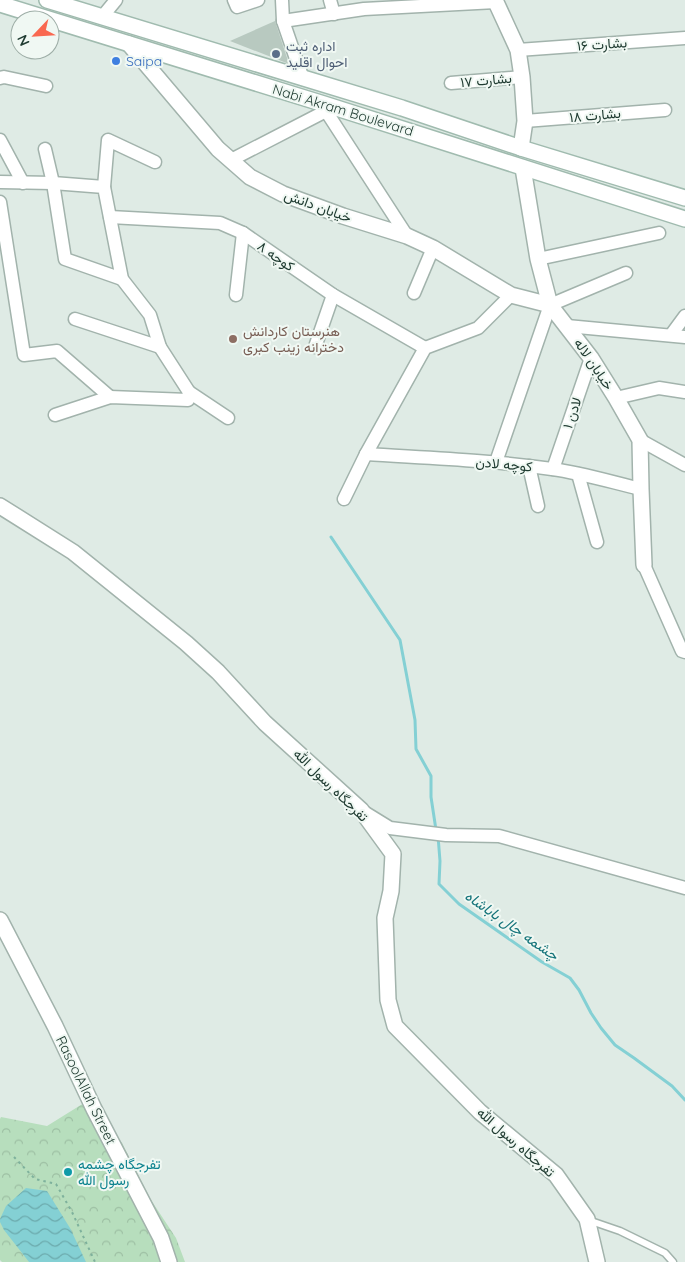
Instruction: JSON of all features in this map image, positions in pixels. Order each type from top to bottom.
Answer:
[{"type":"street","name":"Nabi Akram Boulevard","points":[[47,0],[402,108],[522,148],[685,198]]},
{"type":"street","points":[[102,17],[116,0]]},
{"type":"street","points":[[234,0],[237,6],[258,0]]},
{"type":"street","points":[[282,0],[283,21],[303,79]]},
{"type":"street","points":[[330,0],[334,14]]},
{"type":"street","points":[[283,21],[364,10],[495,1],[518,50],[525,121],[522,148]]},
{"type":"street","name":"Nabi Akram Boulevard","points":[[0,4],[325,107],[396,126],[685,219]]},
{"type":"street","name":"بشارت ۱۶","points":[[518,50],[685,38]]},
{"type":"street","name":"خیابان دانش","points":[[129,44],[218,149],[250,177],[283,194],[343,216],[407,236],[433,248],[511,295],[550,305]]},
{"type":"street","points":[[0,78],[4,77],[46,86]]},
{"type":"street","name":"بشارت ۱۷","points":[[451,83],[522,77]]},
{"type":"street","points":[[231,160],[325,107],[407,236]]},
{"type":"street","points":[[396,126],[402,108]]},
{"type":"street","name":"بشارت ۱۸","points":[[525,121],[665,110]]},
{"type":"street","points":[[0,140],[23,183]]},
{"type":"street","points":[[155,162],[108,140],[104,187],[122,280],[150,316],[160,347],[189,392],[228,418]]},
{"type":"street","points":[[45,149],[53,182],[65,259],[122,280]]},
{"type":"street","name":"خیابان لاله","points":[[523,168],[538,260],[550,305],[591,358],[640,440],[644,565]]},
{"type":"street","points":[[0,182],[53,182],[104,187]]},
{"type":"street","points":[[0,202],[24,355],[57,351],[110,397]]},
{"type":"street","name":"کوچه ۸","points":[[110,217],[220,223],[242,233],[333,295],[425,348]]},
{"type":"street","points":[[236,295],[242,233]]},
{"type":"street","points":[[538,260],[659,233]]},
{"type":"street","points":[[414,293],[433,248]]},
{"type":"street","points":[[496,462],[550,305],[626,273]]},
{"type":"street","points":[[315,347],[333,295]]},
{"type":"street","points":[[344,499],[366,454],[425,348],[478,328],[511,295]]},
{"type":"street","points":[[671,336],[685,316]]},
{"type":"street","points":[[75,319],[160,347]]},
{"type":"street","points":[[567,326],[685,337]]},
{"type":"street","name":"لادن ۱","points":[[553,469],[591,358]]},
{"type":"street","points":[[616,398],[659,388],[685,392]]},
{"type":"street","points":[[55,415],[110,397],[188,400],[189,392]]},
{"type":"street","points":[[640,440],[685,465]]},
{"type":"street","name":"کوچه لادن","points":[[366,454],[496,462],[553,469],[641,489]]},
{"type":"street","points":[[529,466],[538,506]]},
{"type":"street","points":[[578,474],[597,542]]},
{"type":"street","name":"تفرجگاه رسول الله","points":[[0,506],[72,552],[186,643],[218,672],[264,723],[361,810],[394,854],[391,892],[385,918],[388,1000],[395,1026],[480,1112],[556,1175],[587,1219],[597,1262]]},
{"type":"street","points":[[644,565],[682,651],[685,652]]},
{"type":"street","points":[[361,810],[390,828],[446,835],[499,836],[685,888]]},
{"type":"street","name":"RasoolAllah Street","points":[[0,920],[55,1026],[94,1109],[161,1238],[169,1262]]},
{"type":"lane","points":[[587,1219],[620,1231],[665,1253],[673,1262]]},
{"type":"path","points":[[14,1157],[35,1179],[56,1184],[96,1262]]},
{"type":"green space","name":"تفرجگاه چشمه رسول الله","points":[[84,1103],[122,1143],[151,1200],[176,1238],[185,1262],[2,1262],[0,1260],[1,1117],[47,1126]]},
{"type":"water","points":[[26,1188],[47,1191],[70,1228],[86,1262],[29,1262],[0,1222],[6,1206]]},
{"type":"building","name":"اداره ثبت احوال اقلید","points":[[275,21],[289,64],[230,41]]},
{"type":"waterway","name":"چشمه چال باباشاه","points":[[331,537],[400,640],[415,720],[416,749],[431,776],[431,797],[436,830]]},
{"type":"waterway","name":"چشمه چال باباشاه","points":[[438,836],[439,884],[459,904],[542,962],[570,978],[601,1028],[615,1045],[672,1086],[685,1100]]},
{"type":"place","name":"اداره ثبت احوال اقلید","points":[[276,54]]},
{"type":"place","name":"Saipa","points":[[116,61]]},
{"type":"place","name":"هنرستان کاردانش دخترانه زینب کبری","points":[[233,339]]},
{"type":"place","name":"تفرجگاه چشمه رسول الله","points":[[68,1172]]}]
